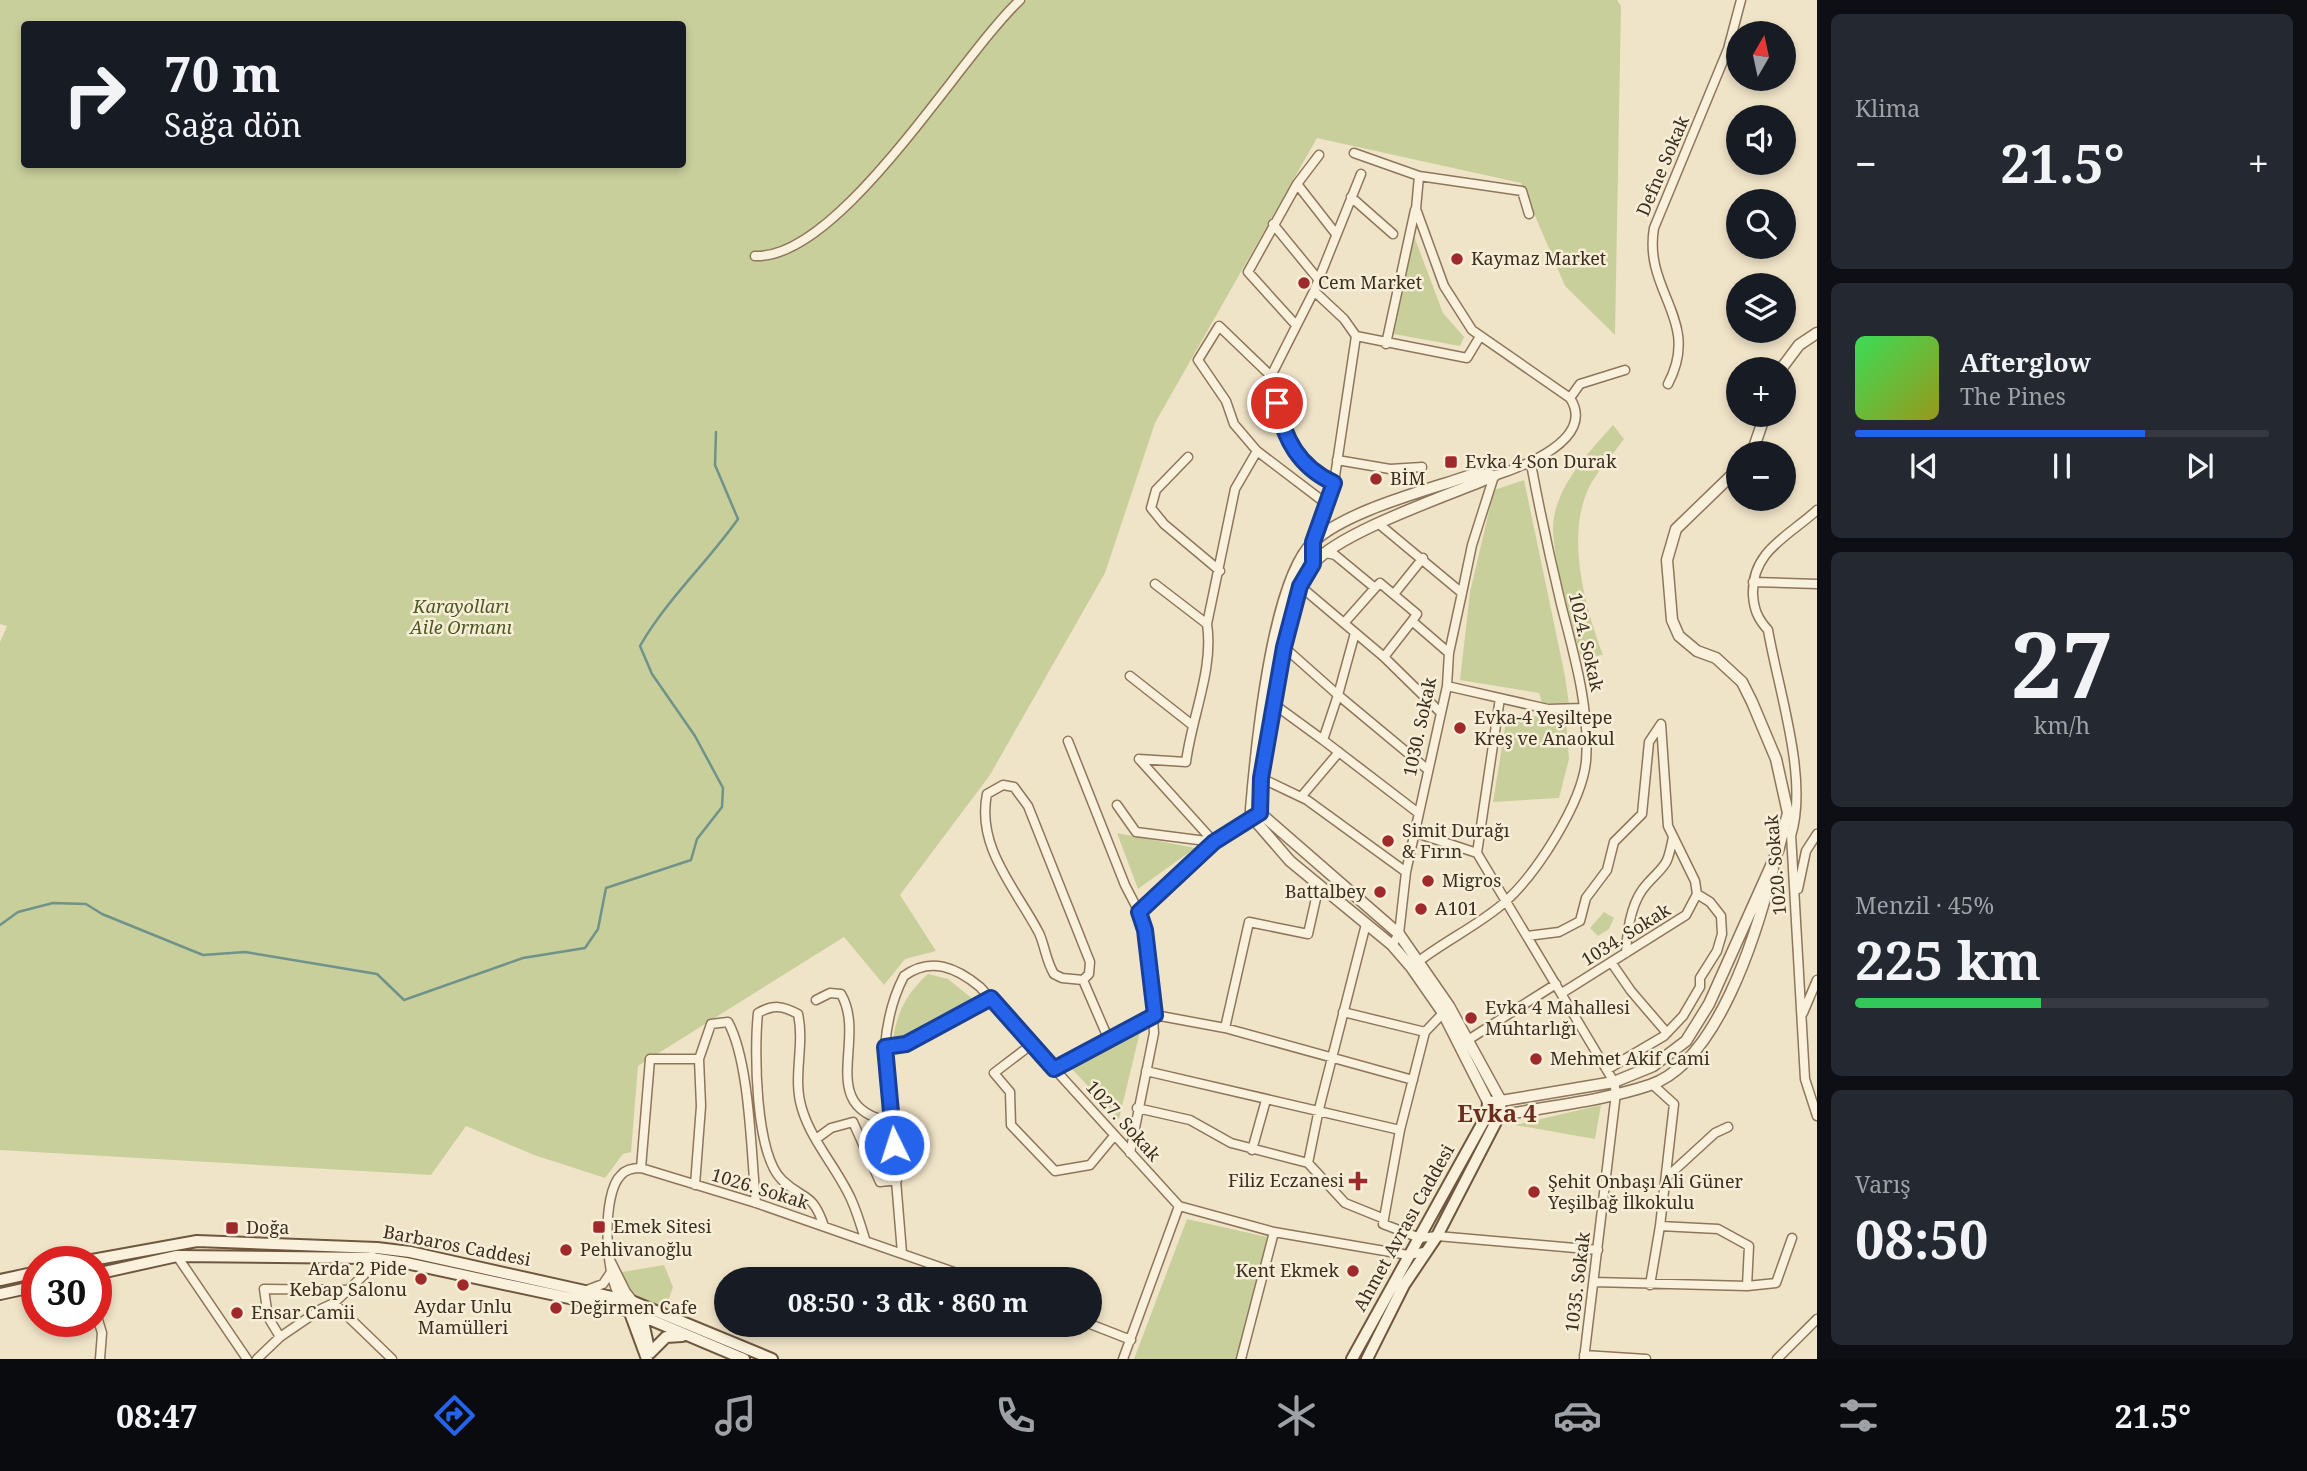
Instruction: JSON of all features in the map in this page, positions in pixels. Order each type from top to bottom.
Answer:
[{"type":"main road","points":[[1493,1115],[1488,1102],[1501,1101]]},
{"type":"main road","points":[[1493,1115],[1501,1101]]},
{"type":"main road","name":"Ahmet Avrası Caddesi","points":[[1367,1359],[1424,1252],[1437,1236],[1493,1115]]},
{"type":"main road","name":"Ahmet Avrası Caddesi","points":[[1353,1359],[1408,1255],[1493,1115]]},
{"type":"main road","name":"Barbaros Caddesi","points":[[112,1256],[197,1241],[374,1253],[621,1298]]},
{"type":"main road","name":"Barbaros Caddesi","points":[[112,1270],[177,1256],[374,1253],[406,1263],[632,1307],[772,1359]]},
{"type":"main road","points":[[0,1280],[21,1275]]},
{"type":"main road","points":[[0,1294],[21,1289]]},
{"type":"main road","points":[[621,1298],[632,1307],[649,1357]]},
{"type":"main road","name":"Barbaros Caddesi","points":[[632,1307],[642,1317],[744,1359]]},
{"type":"main road","points":[[642,1317],[649,1357]]},
{"type":"main road","points":[[649,1357],[666,1337],[688,1336]]},
{"type":"street","points":[[755,256],[779,252],[820,230],[940,99],[1002,17],[1020,0]]},
{"type":"street","name":"Defne Sokak","points":[[1668,384],[1679,359],[1679,329],[1654,272],[1651,247],[1654,228],[1728,49],[1741,0]]},
{"type":"street","points":[[1354,153],[1419,176],[1522,191],[1529,214]]},
{"type":"street","points":[[1295,324],[1248,272],[1297,184],[1320,155]]},
{"type":"street","points":[[1271,376],[1314,291],[1360,174]]},
{"type":"street","points":[[1386,344],[1416,209],[1419,176]]},
{"type":"street","points":[[1297,184],[1336,234]]},
{"type":"street","points":[[1351,197],[1393,234]]},
{"type":"street","points":[[1139,912],[1214,842],[1255,815],[1284,647],[1300,586],[1313,564],[1326,553],[1379,524],[1494,476],[1531,464],[1565,439],[1575,418],[1576,405],[1570,398],[1479,338],[1444,286],[1416,209]]},
{"type":"street","points":[[1273,224],[1318,279]]},
{"type":"street","points":[[1314,291],[1344,319],[1356,336],[1467,358],[1479,338]]},
{"type":"street","points":[[1328,505],[1257,451],[1234,424],[1226,401],[1198,360],[1219,326],[1271,376],[1282,431],[1294,452],[1320,477],[1334,483]]},
{"type":"street","points":[[1790,357],[1799,345],[1817,333]]},
{"type":"street","points":[[1356,336],[1334,483],[1313,542],[1290,577],[1273,648],[1258,739],[1255,815],[1290,861],[1392,945],[1468,1040],[1501,1101],[1614,1082],[1653,1066],[1686,1041],[1709,1004],[1779,848]]},
{"type":"street","points":[[1570,398],[1580,384],[1625,370]]},
{"type":"street","points":[[1214,842],[1139,760],[1186,762],[1191,724],[1210,646],[1207,624],[1236,489],[1257,451]]},
{"type":"street","points":[[1188,457],[1156,490],[1151,508],[1164,524],[1220,570]]},
{"type":"street","points":[[1338,460],[1390,469],[1422,467]]},
{"type":"street","name":"1024. Sokak","points":[[1411,967],[1506,901],[1538,862],[1578,793],[1586,764],[1584,708],[1531,464]]},
{"type":"street","points":[[1313,542],[1328,531],[1400,500],[1474,474],[1494,476]]},
{"type":"street","name":"1030. Sokak","points":[[1392,945],[1399,933],[1413,832],[1439,711],[1447,686],[1449,653],[1472,545],[1494,476]]},
{"type":"street","name":"1020. Sokak","points":[[1726,481],[1676,529],[1667,560],[1672,620],[1679,636],[1697,651],[1716,658],[1742,682],[1776,759],[1791,836],[1805,1079],[1817,1116]]},
{"type":"street","points":[[1791,836],[1798,815],[1787,713],[1768,630],[1760,622],[1754,608],[1752,582],[1757,565],[1768,550],[1817,510]]},
{"type":"street","points":[[1379,524],[1462,593]]},
{"type":"street","points":[[1313,542],[1313,564]]},
{"type":"street","points":[[1326,553],[1335,555],[1374,588]]},
{"type":"street","points":[[1394,594],[1423,558]]},
{"type":"street","points":[[1752,582],[1817,583]]},
{"type":"street","points":[[1344,623],[1380,583],[1418,614],[1384,657]]},
{"type":"street","points":[[1154,584],[1207,624]]},
{"type":"street","points":[[1300,586],[1384,657],[1439,711]]},
{"type":"street","points":[[1412,621],[1449,653]]},
{"type":"street","points":[[1323,740],[1355,633]]},
{"type":"street","points":[[1284,647],[1427,769]]},
{"type":"street","points":[[1130,676],[1191,724]]},
{"type":"street","points":[[1447,686],[1548,709],[1584,708]]},
{"type":"street","points":[[1413,832],[1477,853],[1500,698]]},
{"type":"street","points":[[1275,705],[1417,812]]},
{"type":"street","points":[[1527,936],[1559,932],[1580,921],[1587,898],[1607,870],[1614,842],[1642,814],[1648,742],[1661,724],[1668,825],[1695,881],[1697,894],[1710,902],[1721,916],[1721,934],[1717,951],[1700,978],[1700,987],[1683,1016],[1667,1033],[1608,1069]]},
{"type":"street","points":[[1068,741],[1145,930],[1155,1015],[1130,1153]]},
{"type":"street","points":[[1301,797],[1339,752]]},
{"type":"street","points":[[1261,778],[1301,797],[1406,872]]},
{"type":"street","points":[[1003,785],[1014,787],[1028,806],[1090,962],[1088,974],[1083,980],[1062,978],[1054,974],[1041,937],[995,858],[985,824],[987,794],[993,788],[1003,785]]},
{"type":"street","points":[[1117,805],[1136,832],[1214,842]]},
{"type":"street","points":[[1493,1115],[1653,1084],[1681,1064],[1704,1040],[1734,982],[1761,916],[1788,813]]},
{"type":"street","points":[[1255,815],[1399,933],[1420,960],[1488,1102]]},
{"type":"street","points":[[1796,899],[1806,850],[1817,834]]},
{"type":"street","points":[[1626,953],[1627,932],[1634,908],[1646,885],[1663,871],[1674,835]]},
{"type":"street","name":"1035. Sokak","points":[[1477,853],[1614,1082],[1616,1093],[1584,1357]]},
{"type":"street","points":[[1225,1028],[1249,922],[1308,934],[1320,885]]},
{"type":"street","name":"1034. Sokak","points":[[1562,993],[1686,915],[1697,894]]},
{"type":"street","points":[[1308,1163],[1366,924]]},
{"type":"street","points":[[1611,962],[1631,991],[1667,1033]]},
{"type":"street","name":"1027. Sokak","points":[[902,1253],[885,1047],[887,1024],[899,986],[904,976],[921,966],[950,968],[968,977],[991,998],[1179,1206]]},
{"type":"street","points":[[1802,1015],[1817,979]]},
{"type":"street","points":[[1083,980],[1108,1038]]},
{"type":"street","points":[[1468,1040],[1556,984]]},
{"type":"street","points":[[816,1000],[830,993],[841,995],[847,1006],[850,1025],[848,1090],[854,1104],[871,1116],[892,1122]]},
{"type":"street","points":[[885,1047],[906,1044],[991,998]]},
{"type":"street","points":[[824,1226],[817,1206],[807,1195],[783,1181],[771,1164],[757,1093],[754,1046],[758,1013],[771,1006],[786,1007],[798,1014],[802,1031],[797,1091],[803,1113],[826,1160],[850,1197],[864,1240]]},
{"type":"street","points":[[1446,1010],[1425,1032],[1400,1130],[1383,1224],[1420,1238],[1437,1236],[1598,1250]]},
{"type":"street","points":[[1343,1013],[1425,1032]]},
{"type":"street","points":[[1054,1069],[1155,1015],[1225,1028],[1413,1080]]},
{"type":"street","points":[[695,1185],[701,1106],[699,1059],[711,1024],[728,1021],[743,1077],[756,1202]]},
{"type":"street","points":[[1032,1044],[994,1073],[1010,1092],[1011,1125],[1055,1171],[1090,1165],[1114,1136]]},
{"type":"street","points":[[621,1298],[611,1272],[608,1221],[613,1191],[619,1177],[626,1171],[641,1168],[650,1059],[699,1059]]},
{"type":"street","points":[[1146,1070],[1400,1130]]},
{"type":"street","points":[[1650,1285],[1667,1177],[1674,1104],[1653,1084]]},
{"type":"street","points":[[1252,1150],[1266,1100]]},
{"type":"street","points":[[1137,1108],[1190,1120],[1231,1143],[1308,1163],[1345,1203],[1382,1219]]},
{"type":"street","points":[[816,1139],[831,1128],[853,1122],[880,1182],[897,1180]]},
{"type":"street","points":[[1667,1177],[1715,1133],[1728,1127]]},
{"type":"street","name":"1026. Sokak","points":[[641,1168],[756,1202],[941,1267]]},
{"type":"street","points":[[1123,1359],[1179,1206],[1274,1232],[1408,1255],[1424,1252]]},
{"type":"street","points":[[1660,1226],[1718,1229],[1749,1245],[1746,1286]]},
{"type":"street","points":[[1241,1359],[1274,1232]]},
{"type":"street","points":[[1594,1282],[1746,1286],[1776,1283],[1792,1238]]},
{"type":"street","points":[[257,1359],[280,1337],[321,1308],[334,1303],[363,1275],[374,1253]]},
{"type":"street","points":[[177,1256],[247,1359]]},
{"type":"street","points":[[610,1260],[632,1307]]},
{"type":"street","points":[[584,1290],[603,1284],[611,1272]]},
{"type":"street","points":[[280,1337],[268,1317],[264,1289],[348,1290]]},
{"type":"street","points":[[334,1303],[392,1359]]},
{"type":"street","points":[[1777,1359],[1817,1319]]},
{"type":"street","points":[[1102,1329],[1131,1340]]},
{"type":"street","points":[[100,1359],[102,1337]]},
{"type":"street","points":[[1584,1357],[1646,1359]]},
{"type":"green space","name":"Karayolları Aile Ormanı","points":[[0,0],[1617,0],[1621,6],[1615,335],[1565,286],[1521,183],[1317,138],[1155,423],[1105,573],[990,775],[900,895],[936,951],[905,959],[884,985],[844,937],[638,1066],[631,1152],[623,1154],[605,1178],[534,1155],[466,1126],[431,1175],[0,1150],[0,642],[7,626],[0,624]]},
{"type":"green space","points":[[1414,236],[1443,313],[1464,337],[1460,346],[1394,334]]},
{"type":"green space","points":[[1613,425],[1624,439],[1588,489],[1580,515],[1578,535],[1585,598],[1603,655],[1581,658],[1557,562],[1554,516],[1558,501],[1573,473]]},
{"type":"green space","points":[[1524,480],[1569,704],[1542,703],[1539,693],[1460,680],[1470,592],[1494,490]]},
{"type":"green space","points":[[1507,715],[1566,718],[1569,759],[1559,798],[1493,802]]},
{"type":"green space","points":[[1117,833],[1195,848],[1138,889]]},
{"type":"green space","points":[[1604,912],[1614,918],[1609,929],[1598,936],[1590,928]]},
{"type":"green space","points":[[928,974],[948,979],[974,1000],[906,1039],[893,1040],[904,1003]]},
{"type":"green space","points":[[1140,1032],[1119,1119],[1071,1068],[1092,1054]]},
{"type":"green space","points":[[1601,1105],[1595,1139],[1515,1125]]},
{"type":"green space","points":[[1187,1219],[1267,1237],[1237,1359],[1134,1359]]},
{"type":"green space","points":[[664,1265],[673,1287],[665,1311],[631,1298],[622,1272]]},
{"type":"waterway","points":[[0,925],[18,912],[53,903],[86,904],[102,914],[203,955],[245,952],[377,974],[404,1000],[523,958],[585,948],[598,929],[606,888],[691,860],[697,839],[722,807],[723,788],[695,736],[652,674],[640,646],[662,613],[738,519],[715,465],[716,432]]},
{"type":"place","name":"Kaymaz Market","points":[[1457,259]]},
{"type":"place","name":"Cem Market","points":[[1304,283]]},
{"type":"place","name":"Evka 4 Son Durak","points":[[1451,462]]},
{"type":"place","name":"BİM","points":[[1376,479]]},
{"type":"place","name":"Evka-4 Yeşiltepe Kreş ve Anaokul","points":[[1460,728]]},
{"type":"place","name":"Simit Durağı & Fırın","points":[[1388,841]]},
{"type":"place","name":"Migros","points":[[1428,881]]},
{"type":"place","name":"Battalbey","points":[[1380,892]]},
{"type":"place","name":"A101","points":[[1421,909]]},
{"type":"place","name":"Evka 4 Mahallesi Muhtarlığı","points":[[1471,1018]]},
{"type":"place","name":"Mehmet Akif Cami","points":[[1536,1059]]},
{"type":"place","name":"Filiz Eczanesi","points":[[1358,1181]]},
{"type":"place","name":"Şehit Onbaşı Ali Güner Yeşilbağ İlkokulu","points":[[1534,1192]]},
{"type":"place","name":"Emek Sitesi","points":[[599,1227]]},
{"type":"place","name":"Doğa","points":[[232,1228]]},
{"type":"place","name":"Pehlivanoğlu","points":[[566,1250]]},
{"type":"place","name":"Kent Ekmek","points":[[1353,1271]]},
{"type":"place","name":"Arda 2 Pide Kebap Salonu","points":[[421,1279]]},
{"type":"place","name":"Aydar Unlu Mamülleri","points":[[463,1285]]},
{"type":"place","name":"Değirmen Cafe","points":[[556,1308]]},
{"type":"place","name":"Ensar Camii","points":[[237,1313]]},
{"type":"district","name":"Evka 4","points":[[1497,1114]]},
{"type":"route","points":[[894,1145],[885,1047],[906,1044],[991,998],[1054,1069],[1155,1015],[1145,930],[1139,912],[1153,896],[1197,860],[1214,842],[1251,816],[1260,813],[1261,778],[1284,647],[1300,586],[1313,564],[1313,542],[1334,483],[1320,477],[1294,452],[1282,431],[1277,403]]}]
